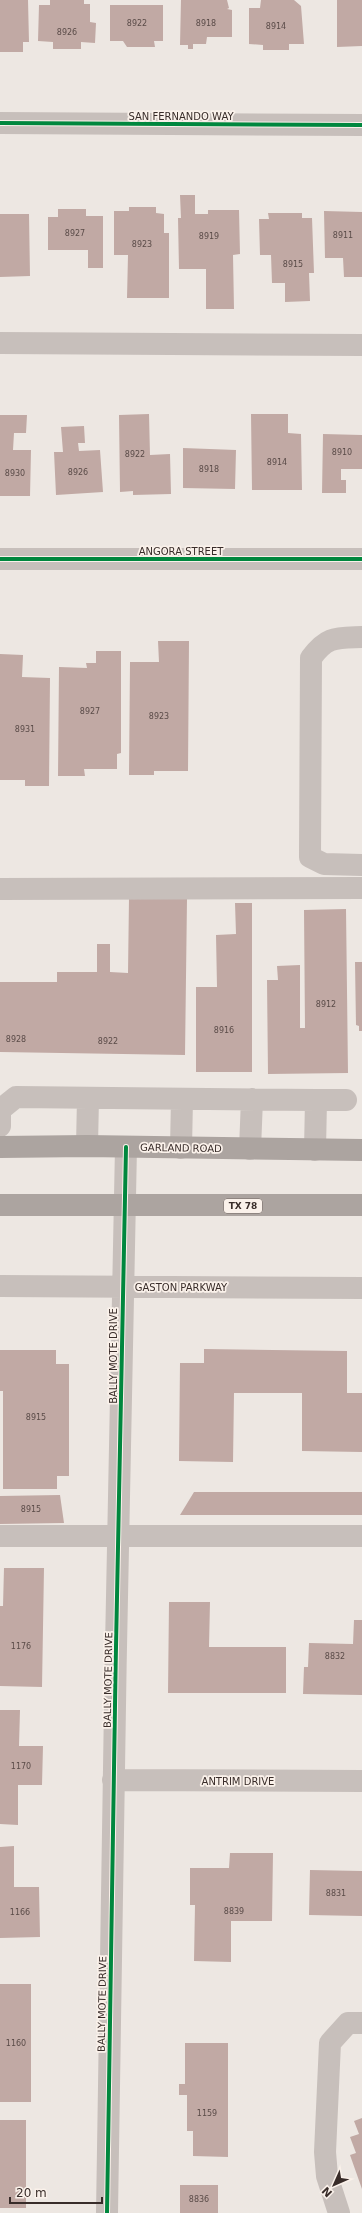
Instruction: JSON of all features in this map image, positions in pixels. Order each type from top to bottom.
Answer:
[{"type":"main road","name":"GARLAND ROAD","points":[[0,1147],[88,1146],[362,1150]]},
{"type":"main road","name":"TX 78","points":[[0,1205],[362,1205]]},
{"type":"street","name":"SAN FERNANDO WAY","points":[[0,123],[362,124]]},
{"type":"street","points":[[0,343],[362,345]]},
{"type":"street","name":"ANGORA STREET","points":[[0,559],[362,560]]},
{"type":"street","points":[[362,637],[342,638],[322,643],[311,658],[310,857],[324,864],[362,865]]},
{"type":"street","points":[[0,890],[362,888]]},
{"type":"street","points":[[0,1126],[0,1110],[16,1096],[346,1100]]},
{"type":"street","points":[[88,1098],[88,1146]]},
{"type":"street","points":[[181,1148],[182,1099]]},
{"type":"street","points":[[250,1149],[252,1099]]},
{"type":"street","points":[[315,1150],[316,1100]]},
{"type":"street","name":"BALLY MOTE DRIVE","points":[[107,2213],[113,1780],[119,1535],[121,1286],[126,1147]]},
{"type":"street","name":"GASTON PARKWAY","points":[[0,1286],[362,1288]]},
{"type":"street","points":[[0,1536],[362,1536]]},
{"type":"street","name":"ANTRIM DRIVE","points":[[113,1780],[362,1781]]},
{"type":"street","points":[[339,2213],[328,2176],[325,2152],[330,2043],[348,2023],[362,2023]]},
{"type":"building","points":[[0,0],[28,0],[29,42],[23,42],[23,52],[0,52]]},
{"type":"building","points":[[50,0],[84,0],[84,4],[90,4],[90,22],[96,23],[95,43],[81,42],[81,49],[53,49],[53,42],[38,41],[39,5],[50,5]]},
{"type":"building","points":[[181,0],[227,0],[229,8],[227,9],[232,10],[232,37],[207,37],[206,44],[193,44],[193,49],[188,49],[188,45],[180,45]]},
{"type":"building","points":[[261,0],[294,0],[301,6],[304,44],[289,44],[289,50],[263,50],[263,45],[249,44],[249,8],[260,8]]},
{"type":"building","points":[[337,0],[362,0],[362,46],[337,47]]},
{"type":"building","points":[[110,5],[163,5],[163,41],[154,41],[155,47],[127,47],[123,41],[110,41]]},
{"type":"building","points":[[180,195],[195,195],[195,214],[208,214],[208,210],[239,210],[240,254],[233,255],[234,309],[206,309],[206,269],[179,269],[178,218],[181,218]]},
{"type":"building","points":[[129,207],[156,207],[156,213],[164,214],[164,233],[169,233],[169,298],[127,298],[128,255],[114,255],[114,211],[129,211]]},
{"type":"building","points":[[58,209],[86,209],[86,216],[103,216],[103,268],[88,268],[88,250],[48,250],[48,217],[58,217]]},
{"type":"building","points":[[324,211],[362,212],[362,277],[344,277],[343,258],[325,258]]},
{"type":"building","points":[[268,213],[302,213],[302,218],[312,218],[314,273],[309,273],[310,301],[285,302],[285,283],[272,283],[271,255],[260,255],[259,219],[269,219]]},
{"type":"building","points":[[0,214],[29,214],[30,276],[0,277]]},
{"type":"building","points":[[149,414],[150,455],[170,454],[171,494],[133,495],[133,491],[120,492],[119,415]]},
{"type":"building","points":[[251,414],[288,414],[288,433],[301,434],[302,490],[252,490]]},
{"type":"building","points":[[0,415],[27,415],[26,433],[14,433],[13,450],[31,450],[30,496],[0,496]]},
{"type":"building","points":[[84,426],[85,443],[78,443],[79,451],[100,450],[103,492],[56,495],[54,452],[63,452],[61,427]]},
{"type":"building","points":[[323,434],[362,435],[362,469],[341,469],[341,480],[346,480],[346,493],[322,493]]},
{"type":"building","points":[[183,448],[236,450],[235,489],[183,488]]},
{"type":"building","points":[[158,641],[189,641],[188,771],[154,771],[154,775],[129,775],[130,662],[159,662]]},
{"type":"building","points":[[96,651],[121,651],[121,753],[117,754],[117,769],[84,769],[85,776],[58,776],[59,667],[87,668],[86,663],[96,663]]},
{"type":"building","points":[[0,654],[23,655],[22,677],[50,678],[49,786],[25,786],[25,780],[0,780]]},
{"type":"building","points":[[129,898],[187,899],[185,1055],[0,1052],[0,982],[57,982],[57,972],[97,972],[97,944],[110,944],[110,972],[128,973]]},
{"type":"building","points":[[235,903],[252,903],[252,1072],[196,1072],[196,987],[217,987],[216,935],[236,934]]},
{"type":"building","points":[[346,909],[348,1073],[268,1074],[267,980],[278,980],[277,966],[300,965],[300,1028],[305,1028],[304,910]]},
{"type":"building","points":[[355,962],[362,962],[362,1031],[359,1031],[359,1026],[356,1025]]},
{"type":"building","points":[[204,1349],[347,1351],[347,1393],[362,1393],[362,1452],[302,1451],[302,1393],[234,1393],[233,1462],[179,1461],[180,1363],[204,1363]]},
{"type":"building","points":[[0,1350],[56,1350],[56,1364],[69,1364],[69,1476],[57,1476],[57,1489],[3,1489],[3,1391],[0,1391]]},
{"type":"building","points":[[194,1492],[362,1492],[362,1515],[180,1515]]},
{"type":"building","points":[[60,1495],[64,1523],[0,1524],[0,1496]]},
{"type":"building","points":[[4,1568],[44,1568],[42,1687],[0,1686],[0,1606],[3,1606]]},
{"type":"building","points":[[169,1602],[210,1602],[209,1647],[286,1647],[286,1693],[168,1693]]},
{"type":"building","points":[[354,1620],[362,1620],[362,1695],[303,1694],[304,1667],[308,1667],[309,1643],[353,1644]]},
{"type":"building","points":[[0,1710],[20,1710],[19,1746],[43,1746],[42,1785],[18,1785],[18,1825],[0,1824]]},
{"type":"building","points":[[14,1846],[14,1887],[39,1887],[40,1937],[0,1938],[0,1847]]},
{"type":"building","points":[[230,1853],[273,1853],[272,1921],[231,1921],[231,1962],[194,1961],[195,1905],[190,1905],[190,1868],[229,1868]]},
{"type":"building","points":[[310,1870],[362,1871],[362,1916],[309,1915]]},
{"type":"building","points":[[0,1984],[31,1984],[31,2102],[0,2102]]},
{"type":"building","points":[[185,2043],[228,2043],[228,2157],[193,2156],[193,2131],[187,2131],[187,2095],[179,2095],[179,2084],[185,2084]]},
{"type":"building","points":[[362,2118],[362,2189],[350,2155],[356,2153],[350,2137],[359,2134],[354,2121]]},
{"type":"building","points":[[0,2120],[26,2120],[26,2208],[0,2208]]},
{"type":"building","points":[[180,2185],[218,2185],[218,2213],[180,2213]]},
{"type":"cycle path","points":[[0,123],[362,125]]},
{"type":"cycle path","points":[[0,559],[362,559]]},
{"type":"cycle path","points":[[107,2213],[115,1680],[126,1147]]}]
